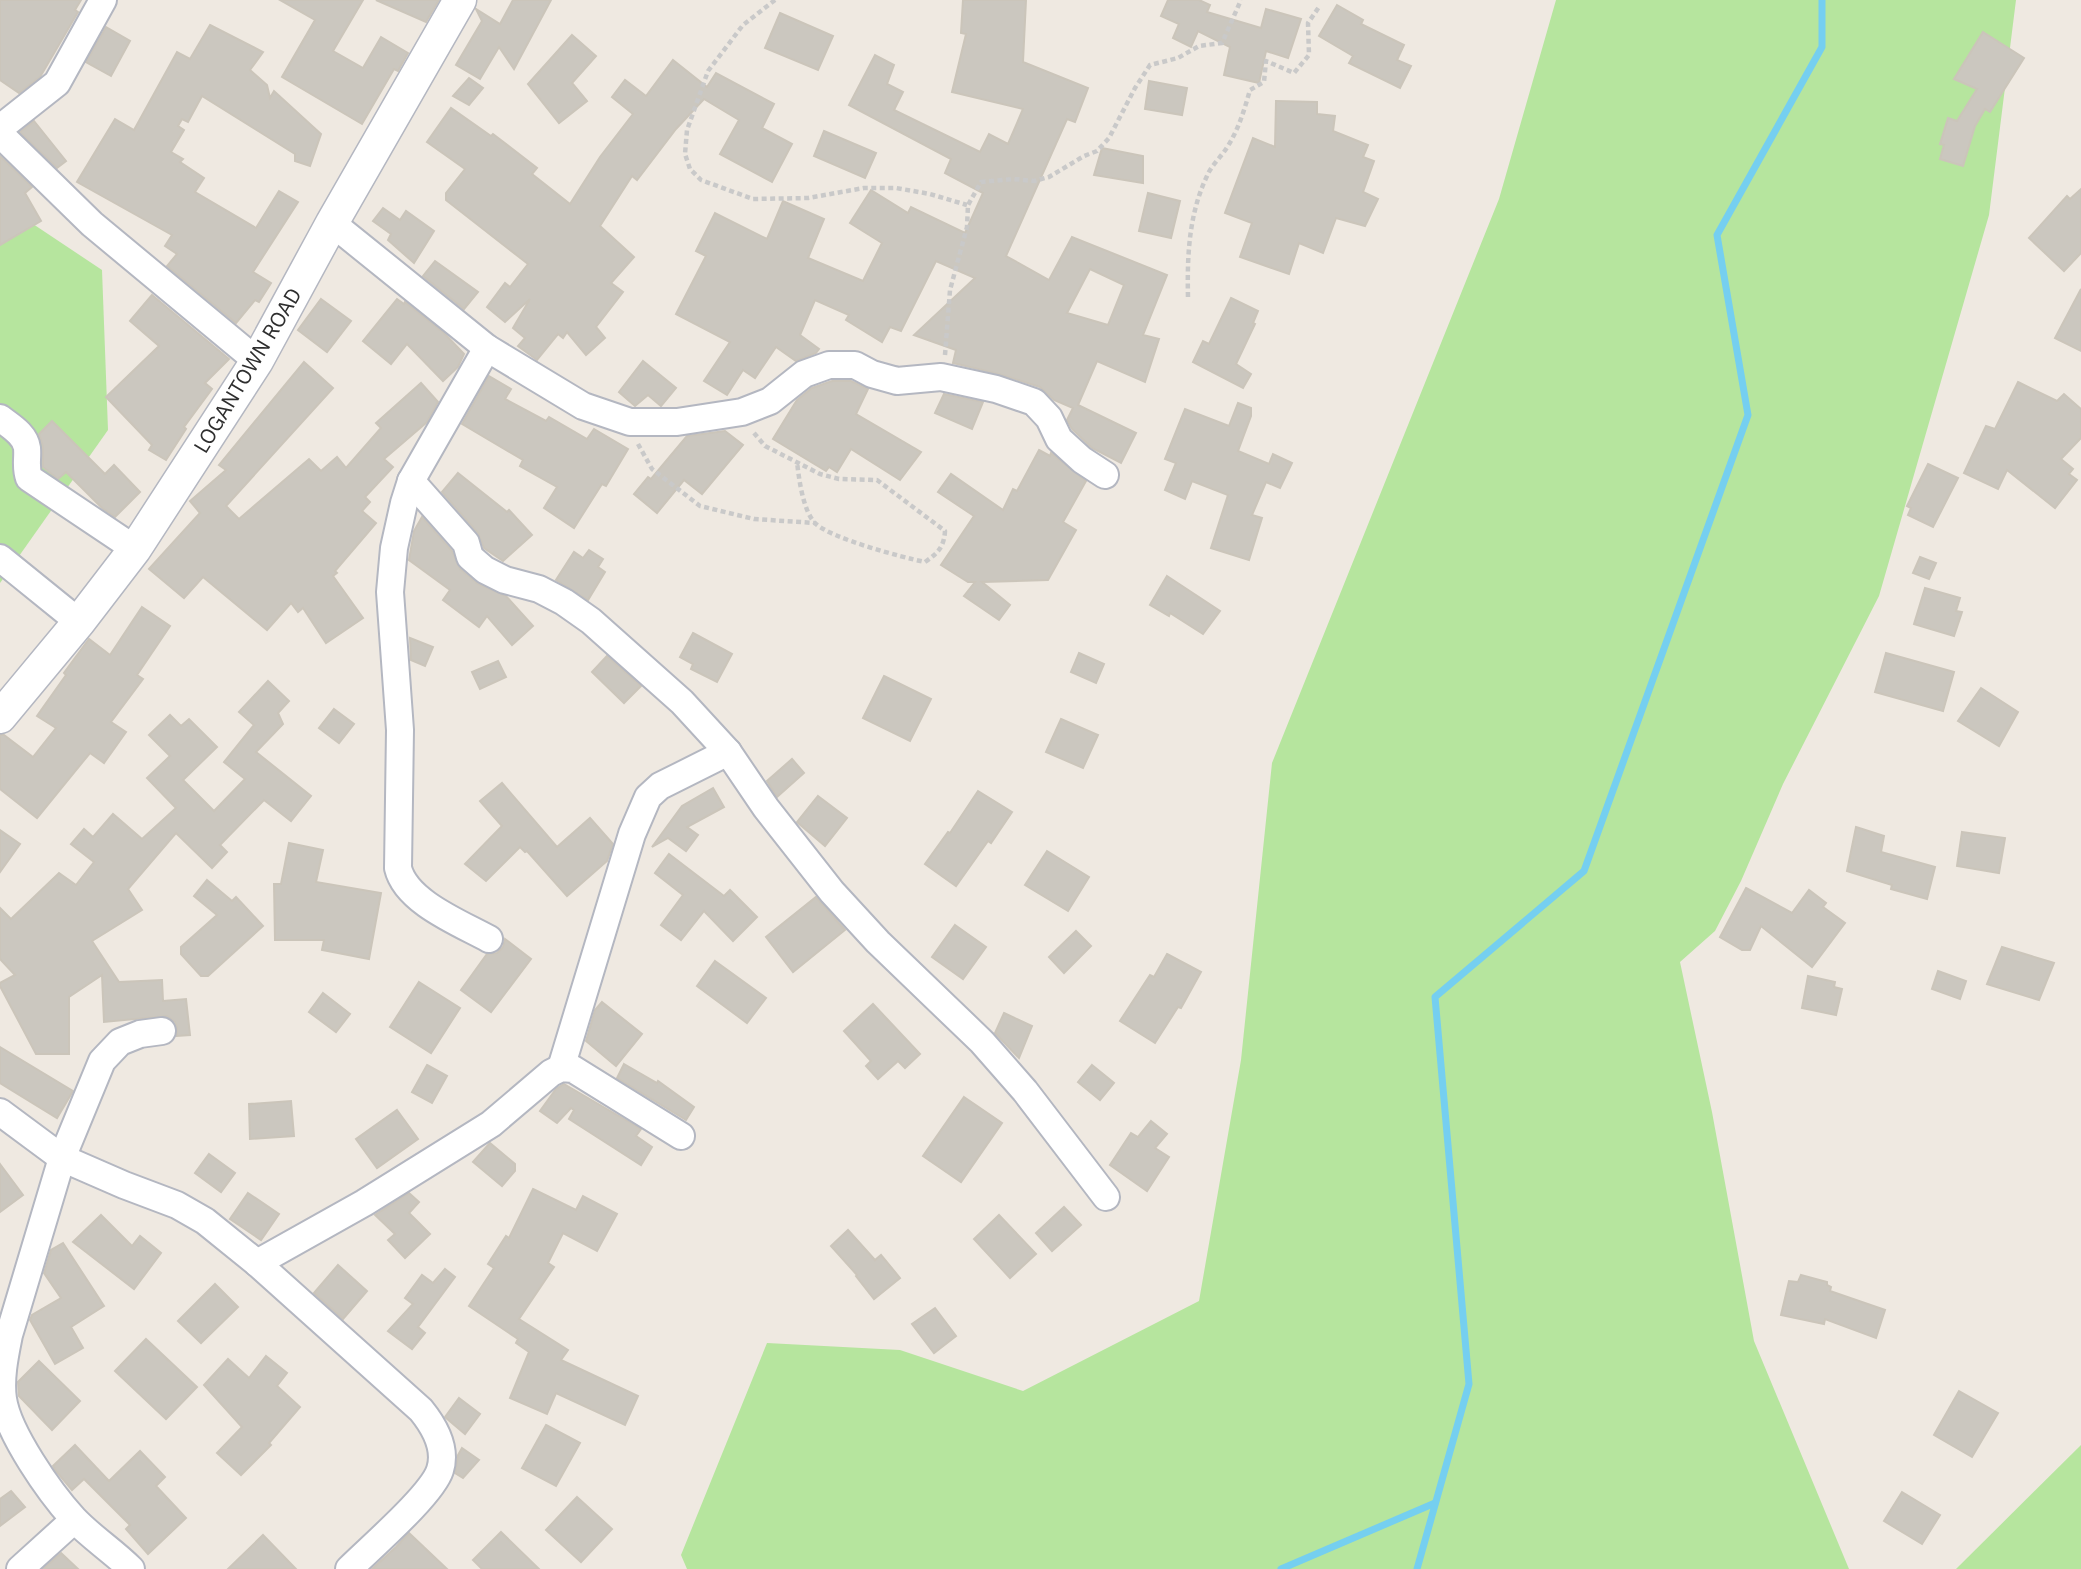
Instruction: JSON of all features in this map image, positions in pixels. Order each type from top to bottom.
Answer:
[{"type":"street","points":[[0,128],[57,83],[103,0]]},
{"type":"street","name":"LOGANTOWN ROAD","points":[[0,717],[135,549],[257,361],[332,223],[460,0]]},
{"type":"street","points":[[0,134],[92,224],[257,361]]},
{"type":"street","points":[[332,223],[487,348],[583,406],[630,422],[677,422],[742,412],[770,401],[804,374],[829,365],[855,365],[897,382],[941,377],[996,389],[1034,402],[1049,418],[1059,439],[1082,460],[1105,475]]},
{"type":"street","points":[[487,348],[411,481],[394,548],[390,592],[400,730],[398,869],[401,882],[415,896],[489,940]]},
{"type":"street","points":[[0,418],[21,435],[27,446],[26,468],[29,478],[135,549]]},
{"type":"street","points":[[411,481],[466,543],[470,557],[485,570],[505,580],[539,589],[564,602],[591,621],[682,702],[727,752],[831,892],[878,942],[982,1042],[1025,1091],[1107,1198]]},
{"type":"street","points":[[0,558],[79,622]]},
{"type":"street","points":[[561,1068],[632,834],[648,797],[680,774],[727,752]]},
{"type":"street","points":[[131,1569],[74,1520],[35,1469],[15,1432],[3,1400],[3,1362],[62,1158],[102,1061],[120,1042],[140,1034],[162,1031]]},
{"type":"street","points":[[257,1263],[364,1203],[491,1124],[551,1073],[561,1068],[573,1069],[681,1136]]},
{"type":"street","points":[[0,1112],[62,1158],[177,1205],[205,1221],[257,1263],[421,1410],[432,1424],[441,1447],[440,1469],[427,1492],[349,1569]]},
{"type":"street","points":[[20,1569],[74,1520]]},
{"type":"path","points":[[775,0],[743,25],[708,71],[687,130],[685,154],[690,169],[701,180],[753,199],[808,198],[864,188],[896,188],[968,205]]},
{"type":"path","points":[[941,377],[950,290],[967,227],[968,205],[981,182],[1013,179],[1034,181],[1049,177],[1097,151],[1109,138],[1150,65],[1178,58],[1199,46],[1222,43],[1241,0]]},
{"type":"path","points":[[1188,296],[1187,247],[1196,205],[1208,173],[1226,149],[1240,123],[1250,90],[1264,82],[1266,61],[1294,73],[1309,55],[1308,23],[1319,7]]},
{"type":"path","points":[[630,422],[636,442],[652,469],[700,506],[754,519],[815,523],[839,537],[925,562],[936,555],[944,544],[945,531],[877,480],[839,479],[820,474],[765,446],[748,426],[742,412]]},
{"type":"path","points":[[797,462],[800,491],[815,523]]},
{"type":"green space","points":[[1556,0],[2016,0],[1989,215],[1879,596],[1783,784],[1741,881],[1715,931],[1680,962],[1712,1112],[1754,1341],[1849,1569],[687,1569],[681,1555],[767,1343],[900,1350],[1023,1391],[1199,1301],[1241,1060],[1272,763],[1499,199]]},
{"type":"green space","points":[[0,202],[102,270],[108,430],[0,583]]},
{"type":"green space","points":[[2081,1445],[2081,1569],[1956,1569]]},
{"type":"building","points":[[0,0],[81,0],[75,10],[78,12],[40,77],[19,93],[0,80]]},
{"type":"building","points":[[280,0],[363,0],[333,51],[363,68],[381,37],[408,53],[398,71],[394,69],[362,124],[282,77],[315,20]]},
{"type":"building","points":[[376,0],[439,0],[426,22]]},
{"type":"building","points":[[513,0],[551,0],[514,69],[499,47],[480,79],[456,65],[482,21],[476,9],[500,24]]},
{"type":"building","points":[[963,0],[1026,0],[1023,62],[1088,88],[1075,122],[1067,119],[1006,256],[1049,280],[1072,237],[1167,275],[1143,335],[1159,339],[1145,382],[1097,361],[1078,405],[1136,433],[1121,463],[1092,448],[1072,429],[1067,420],[1073,408],[1054,400],[1040,387],[953,363],[956,350],[914,335],[975,278],[936,261],[901,331],[890,327],[882,342],[846,320],[849,315],[815,300],[800,335],[819,349],[816,353],[796,361],[776,347],[755,378],[743,370],[727,395],[704,381],[730,342],[676,314],[706,256],[696,251],[715,213],[767,239],[783,201],[824,219],[808,258],[863,281],[882,243],[850,223],[871,190],[908,213],[911,207],[965,233],[983,193],[945,173],[951,159],[849,105],[875,55],[894,65],[887,84],[903,92],[894,110],[980,152],[989,134],[1008,144],[1023,109],[952,92],[966,34],[961,33]],"holes":[[[1090,269],[1124,285],[1108,325],[1067,313]]]},
{"type":"building","points":[[1168,0],[1199,0],[1210,5],[1207,12],[1261,28],[1266,9],[1301,19],[1288,58],[1266,51],[1259,83],[1224,75],[1230,47],[1198,31],[1191,47],[1173,38],[1179,24],[1161,16]]},
{"type":"building","points":[[1337,5],[1363,20],[1361,24],[1404,45],[1397,60],[1411,66],[1400,88],[1349,63],[1353,56],[1319,36]]},
{"type":"building","points":[[780,13],[833,36],[818,70],[765,48]]},
{"type":"building","points":[[210,25],[263,52],[250,70],[267,85],[270,98],[274,91],[321,134],[310,166],[295,161],[295,154],[202,96],[188,122],[182,119],[178,126],[184,130],[171,152],[183,159],[180,162],[204,178],[195,192],[256,228],[279,191],[298,202],[253,272],[271,283],[259,302],[255,300],[236,323],[167,266],[177,254],[165,246],[172,235],[77,182],[115,119],[134,130],[177,52],[190,59]]},
{"type":"building","points":[[106,27],[130,41],[111,76],[86,62]]},
{"type":"building","points":[[1983,32],[2024,58],[1990,112],[1985,109],[1975,126],[1963,166],[1940,159],[1944,145],[1940,144],[1948,118],[1957,121],[1977,89],[1954,79]]},
{"type":"building","points":[[572,35],[596,56],[572,83],[587,101],[559,123],[528,84]]},
{"type":"building","points":[[673,60],[707,87],[716,73],[774,104],[762,128],[792,144],[772,182],[720,154],[739,120],[704,99],[676,129],[637,180],[632,176],[600,226],[634,257],[611,283],[623,292],[596,327],[605,338],[586,355],[567,332],[563,338],[558,334],[537,360],[518,346],[525,338],[513,328],[530,299],[505,322],[487,307],[505,283],[510,287],[528,264],[446,200],[446,193],[465,169],[427,142],[451,108],[491,136],[493,134],[537,168],[532,174],[570,204],[600,157],[633,114],[612,97],[625,80],[646,96]]},
{"type":"building","points":[[469,78],[483,88],[469,105],[453,96]]},
{"type":"building","points":[[1149,81],[1187,88],[1182,115],[1145,109]]},
{"type":"building","points":[[1276,101],[1317,102],[1317,114],[1335,116],[1333,131],[1368,145],[1363,157],[1374,161],[1363,192],[1378,199],[1365,226],[1336,218],[1323,253],[1299,243],[1289,274],[1240,257],[1252,223],[1225,213],[1253,138],[1275,147]]},
{"type":"building","points":[[34,121],[66,161],[57,168],[20,132]]},
{"type":"building","points":[[824,131],[876,153],[865,178],[814,156]]},
{"type":"building","points":[[1102,148],[1143,156],[1143,183],[1094,175]]},
{"type":"building","points":[[0,156],[32,187],[25,193],[41,221],[0,245]]},
{"type":"building","points":[[2081,189],[2081,253],[2064,271],[2029,238],[2067,196],[2070,199]]},
{"type":"building","points":[[1148,193],[1180,201],[1171,238],[1139,231]]},
{"type":"building","points":[[383,208],[400,220],[406,211],[434,231],[414,263],[388,240],[391,234],[373,221]]},
{"type":"building","points":[[435,261],[478,292],[464,309],[423,276]]},
{"type":"building","points":[[2081,289],[2081,351],[2055,338]]},
{"type":"building","points":[[152,295],[229,359],[205,383],[212,389],[184,427],[186,429],[166,460],[149,450],[152,445],[106,397],[159,346],[130,321]]},
{"type":"building","points":[[1231,298],[1258,311],[1253,323],[1255,324],[1236,364],[1251,374],[1243,388],[1193,362],[1203,341],[1209,344]]},
{"type":"building","points":[[321,299],[351,321],[327,352],[298,330]]},
{"type":"building","points":[[397,299],[404,304],[405,302],[444,333],[464,354],[458,367],[443,381],[407,344],[391,364],[363,341]]},
{"type":"building","points":[[643,361],[676,388],[661,406],[648,395],[635,406],[619,392]]},
{"type":"building","points":[[304,362],[333,388],[226,506],[239,519],[309,459],[321,471],[337,457],[346,468],[381,428],[376,423],[421,383],[438,402],[427,422],[384,459],[393,467],[365,497],[370,502],[362,511],[376,523],[333,576],[363,618],[326,643],[303,608],[298,612],[291,603],[267,630],[203,577],[184,598],[149,569],[200,513],[190,501],[226,470],[219,465]]},
{"type":"building","points":[[489,376],[511,389],[505,399],[546,421],[549,417],[587,439],[594,429],[628,449],[606,486],[602,484],[574,528],[544,508],[557,487],[520,466],[523,460],[462,424]]},
{"type":"building","points":[[832,381],[851,381],[868,389],[856,414],[921,452],[900,480],[851,449],[837,472],[829,467],[826,471],[773,439],[797,400],[812,388]]},
{"type":"building","points":[[2018,382],[2057,401],[2064,394],[2081,409],[2081,438],[2061,459],[2073,469],[2069,474],[2077,480],[2055,508],[2007,470],[1998,489],[1964,473],[1986,426],[1995,429]]},
{"type":"building","points":[[944,394],[983,402],[972,429],[935,413]]},
{"type":"building","points":[[1238,403],[1251,408],[1251,416],[1238,451],[1269,464],[1273,454],[1292,463],[1280,488],[1266,482],[1252,515],[1262,518],[1249,560],[1211,548],[1228,495],[1192,481],[1185,499],[1165,490],[1176,463],[1165,459],[1185,409],[1229,426]]},
{"type":"building","points":[[52,421],[105,474],[114,465],[140,492],[115,517],[102,508],[66,472],[58,479],[43,467],[43,447],[39,434]]},
{"type":"building","points":[[725,431],[743,445],[702,494],[684,480],[657,513],[634,494],[648,477],[651,479],[687,436]]},
{"type":"building","points":[[1039,450],[1050,456],[1051,453],[1086,481],[1063,522],[1076,530],[1048,580],[982,582],[1010,605],[999,620],[964,596],[975,582],[968,582],[941,565],[974,516],[938,492],[951,474],[1003,510],[1013,489],[1017,491]]},
{"type":"building","points":[[1928,464],[1958,478],[1933,527],[1908,515],[1911,508],[1907,506]]},
{"type":"building","points":[[458,473],[507,512],[509,510],[532,535],[503,561],[484,548],[478,533],[442,492]]},
{"type":"building","points":[[422,517],[452,551],[460,569],[478,584],[506,596],[533,626],[512,645],[487,616],[479,627],[443,600],[450,590],[409,560],[414,531]]},
{"type":"building","points":[[589,550],[603,559],[598,567],[605,572],[588,600],[556,580],[574,552],[583,558]]},
{"type":"building","points":[[1920,557],[1936,563],[1929,579],[1913,573]]},
{"type":"building","points":[[1167,576],[1220,611],[1203,634],[1170,613],[1169,616],[1150,605]]},
{"type":"building","points":[[1925,588],[1960,598],[1956,611],[1962,612],[1954,636],[1914,624]]},
{"type":"building","points":[[142,607],[170,626],[137,675],[143,679],[111,722],[126,732],[104,763],[90,753],[37,818],[0,789],[0,735],[4,735],[33,757],[56,728],[37,716],[66,675],[64,673],[89,639],[110,655]]},
{"type":"building","points":[[693,633],[732,654],[717,682],[691,669],[693,664],[680,657]]},
{"type":"building","points":[[410,638],[433,647],[425,666],[411,660]]},
{"type":"building","points":[[1079,653],[1104,664],[1096,683],[1071,672]]},
{"type":"building","points":[[1886,653],[1954,672],[1943,711],[1875,692]]},
{"type":"building","points":[[607,656],[641,686],[624,703],[592,672]]},
{"type":"building","points":[[498,661],[506,677],[480,689],[472,672]]},
{"type":"building","points":[[884,676],[931,699],[910,741],[863,718]]},
{"type":"building","points":[[268,681],[289,701],[278,713],[283,724],[256,752],[311,796],[291,821],[264,800],[220,845],[227,852],[212,868],[176,833],[128,889],[142,910],[92,941],[119,982],[162,980],[163,1001],[186,999],[190,1035],[177,1036],[175,1022],[167,1016],[104,1022],[102,975],[69,997],[69,1054],[36,1054],[0,986],[0,983],[15,975],[0,959],[0,908],[11,919],[59,873],[76,885],[94,862],[71,844],[84,829],[93,837],[113,814],[142,839],[176,808],[147,778],[170,756],[149,735],[170,715],[181,726],[189,719],[217,747],[183,780],[214,811],[245,779],[224,762],[254,725],[239,712]]},
{"type":"building","points":[[1981,688],[2018,712],[1999,746],[1958,721]]},
{"type":"building","points":[[334,709],[354,724],[339,743],[319,728]]},
{"type":"building","points":[[1061,719],[1098,735],[1083,768],[1046,752]]},
{"type":"building","points":[[792,759],[804,773],[777,797],[767,781]]},
{"type":"building","points":[[502,783],[557,847],[590,818],[613,844],[607,861],[567,896],[527,851],[520,847],[486,881],[465,864],[502,826],[480,801]]},
{"type":"building","points":[[713,788],[724,807],[687,827],[698,835],[686,851],[668,838],[652,847],[682,806]]},
{"type":"building","points":[[978,791],[1012,812],[956,886],[925,864]]},
{"type":"building","points":[[818,796],[847,818],[825,846],[797,822]]},
{"type":"building","points":[[1856,827],[1884,836],[1881,852],[1935,867],[1927,899],[1891,889],[1892,885],[1847,871]]},
{"type":"building","points":[[0,830],[20,844],[0,872]]},
{"type":"building","points":[[1962,832],[2005,838],[1999,873],[1957,866]]},
{"type":"building","points":[[289,843],[323,850],[316,882],[381,893],[369,959],[322,950],[324,940],[275,940],[274,884],[281,884]]},
{"type":"building","points":[[1047,851],[1089,877],[1068,911],[1025,885]]},
{"type":"building","points":[[669,854],[724,896],[730,890],[757,917],[733,941],[704,911],[681,940],[661,925],[683,895],[655,873]]},
{"type":"building","points":[[207,880],[232,901],[236,897],[263,926],[208,976],[201,976],[181,954],[181,947],[217,915],[194,896]]},
{"type":"building","points":[[1746,888],[1792,913],[1809,890],[1826,903],[1823,907],[1845,923],[1812,967],[1761,926],[1750,950],[1742,950],[1720,937]]},
{"type":"building","points":[[816,897],[845,930],[793,972],[766,937]]},
{"type":"building","points":[[955,925],[986,947],[963,979],[932,957]]},
{"type":"building","points":[[1076,931],[1091,946],[1064,973],[1049,957]]},
{"type":"building","points":[[505,939],[531,959],[491,1012],[461,990],[487,954],[497,953],[503,947]]},
{"type":"building","points":[[2002,947],[2054,963],[2039,1000],[1987,984]]},
{"type":"building","points":[[1167,954],[1201,972],[1181,1008],[1178,1007],[1155,1043],[1120,1021],[1150,975],[1154,977]]},
{"type":"building","points":[[715,961],[766,998],[747,1023],[697,986]]},
{"type":"building","points":[[1938,971],[1966,981],[1960,999],[1932,989]]},
{"type":"building","points":[[1808,976],[1835,982],[1834,987],[1842,989],[1836,1015],[1802,1008]]},
{"type":"building","points":[[419,982],[460,1008],[431,1053],[390,1027]]},
{"type":"building","points":[[323,993],[350,1014],[336,1032],[309,1012]]},
{"type":"building","points":[[602,1002],[642,1034],[616,1066],[586,1041],[595,1010]]},
{"type":"building","points":[[873,1004],[920,1054],[905,1068],[898,1061],[878,1079],[866,1066],[871,1061],[844,1031]]},
{"type":"building","points":[[1004,1013],[1032,1026],[1019,1058],[995,1033]]},
{"type":"building","points":[[0,1047],[73,1091],[57,1118],[0,1083]]},
{"type":"building","points":[[624,1064],[657,1083],[658,1081],[694,1107],[686,1120],[617,1078]]},
{"type":"building","points":[[427,1065],[447,1076],[432,1103],[412,1092]]},
{"type":"building","points":[[1092,1065],[1114,1083],[1100,1100],[1078,1082]]},
{"type":"building","points":[[564,1084],[641,1129],[636,1136],[652,1147],[641,1165],[569,1119],[574,1110],[571,1108],[557,1123],[540,1111],[556,1089]]},
{"type":"building","points":[[964,1097],[1002,1123],[961,1182],[923,1156]]},
{"type":"building","points":[[291,1101],[294,1136],[250,1139],[249,1104]]},
{"type":"building","points":[[397,1110],[418,1139],[377,1168],[356,1139]]},
{"type":"building","points":[[1151,1121],[1167,1134],[1155,1148],[1169,1157],[1147,1191],[1110,1165],[1131,1133],[1138,1137]]},
{"type":"building","points":[[490,1143],[515,1164],[515,1171],[502,1186],[473,1162]]},
{"type":"building","points":[[209,1154],[235,1173],[221,1192],[195,1173]]},
{"type":"building","points":[[0,1164],[23,1195],[0,1212]]},
{"type":"building","points":[[533,1189],[576,1210],[583,1196],[617,1214],[597,1251],[563,1233],[548,1263],[554,1267],[519,1319],[568,1350],[561,1360],[638,1396],[625,1425],[556,1393],[547,1414],[510,1398],[529,1352],[516,1343],[518,1339],[469,1306],[494,1268],[488,1264],[506,1236],[509,1238]]},
{"type":"building","points":[[248,1193],[279,1214],[261,1240],[230,1219]]},
{"type":"building","points":[[409,1193],[419,1202],[409,1213],[430,1234],[405,1258],[388,1240],[395,1234],[375,1215]]},
{"type":"building","points":[[1064,1207],[1081,1225],[1052,1251],[1036,1233]]},
{"type":"building","points":[[101,1215],[132,1246],[140,1236],[161,1253],[134,1289],[73,1242]]},
{"type":"building","points":[[999,1215],[1036,1254],[1010,1278],[974,1239]]},
{"type":"building","points":[[848,1230],[875,1260],[881,1255],[900,1278],[874,1299],[831,1246]]},
{"type":"building","points":[[63,1243],[104,1306],[71,1327],[83,1348],[55,1364],[30,1320],[32,1315],[61,1298],[44,1273],[51,1250]]},
{"type":"building","points":[[338,1265],[367,1291],[343,1319],[314,1293]]},
{"type":"building","points":[[445,1269],[455,1277],[418,1327],[425,1333],[412,1349],[388,1331],[413,1304],[405,1298],[422,1275],[433,1283]]},
{"type":"building","points":[[1801,1275],[1827,1282],[1831,1287],[1830,1291],[1885,1310],[1876,1338],[1825,1319],[1824,1324],[1781,1315],[1789,1281],[1798,1282]]},
{"type":"building","points":[[215,1284],[238,1307],[201,1343],[178,1321]]},
{"type":"building","points":[[935,1308],[956,1336],[934,1353],[912,1324]]},
{"type":"building","points":[[146,1339],[197,1387],[166,1419],[115,1371]]},
{"type":"building","points":[[266,1356],[287,1373],[277,1386],[300,1407],[269,1443],[271,1445],[241,1475],[217,1453],[242,1427],[204,1385],[228,1359],[249,1378]]},
{"type":"building","points":[[39,1361],[80,1401],[52,1430],[19,1396],[18,1382]]},
{"type":"building","points":[[1959,1391],[1998,1413],[1972,1457],[1934,1435]]},
{"type":"building","points":[[459,1398],[480,1414],[465,1434],[445,1417]]},
{"type":"building","points":[[546,1425],[580,1443],[556,1486],[522,1468]]},
{"type":"building","points":[[75,1445],[109,1481],[140,1451],[165,1477],[156,1486],[186,1518],[148,1554],[126,1529],[130,1525],[84,1479],[72,1490],[55,1470],[53,1466]]},
{"type":"building","points":[[462,1448],[479,1460],[463,1478],[455,1473]]},
{"type":"building","points":[[11,1491],[25,1507],[0,1526],[0,1499]]},
{"type":"building","points":[[1902,1492],[1940,1515],[1922,1544],[1884,1521]]},
{"type":"building","points":[[577,1497],[612,1529],[581,1562],[546,1530]]},
{"type":"building","points":[[501,1532],[539,1569],[482,1569],[473,1560]]},
{"type":"building","points":[[409,1533],[447,1569],[372,1569]]},
{"type":"building","points":[[263,1535],[296,1569],[228,1569]]},
{"type":"building","points":[[61,1553],[78,1569],[43,1569]]},
{"type":"waterway","points":[[1417,1569],[1469,1384],[1435,997],[1584,871],[1748,415],[1717,235],[1822,47],[1822,0]]},
{"type":"waterway","points":[[1281,1569],[1435,1503]]}]
